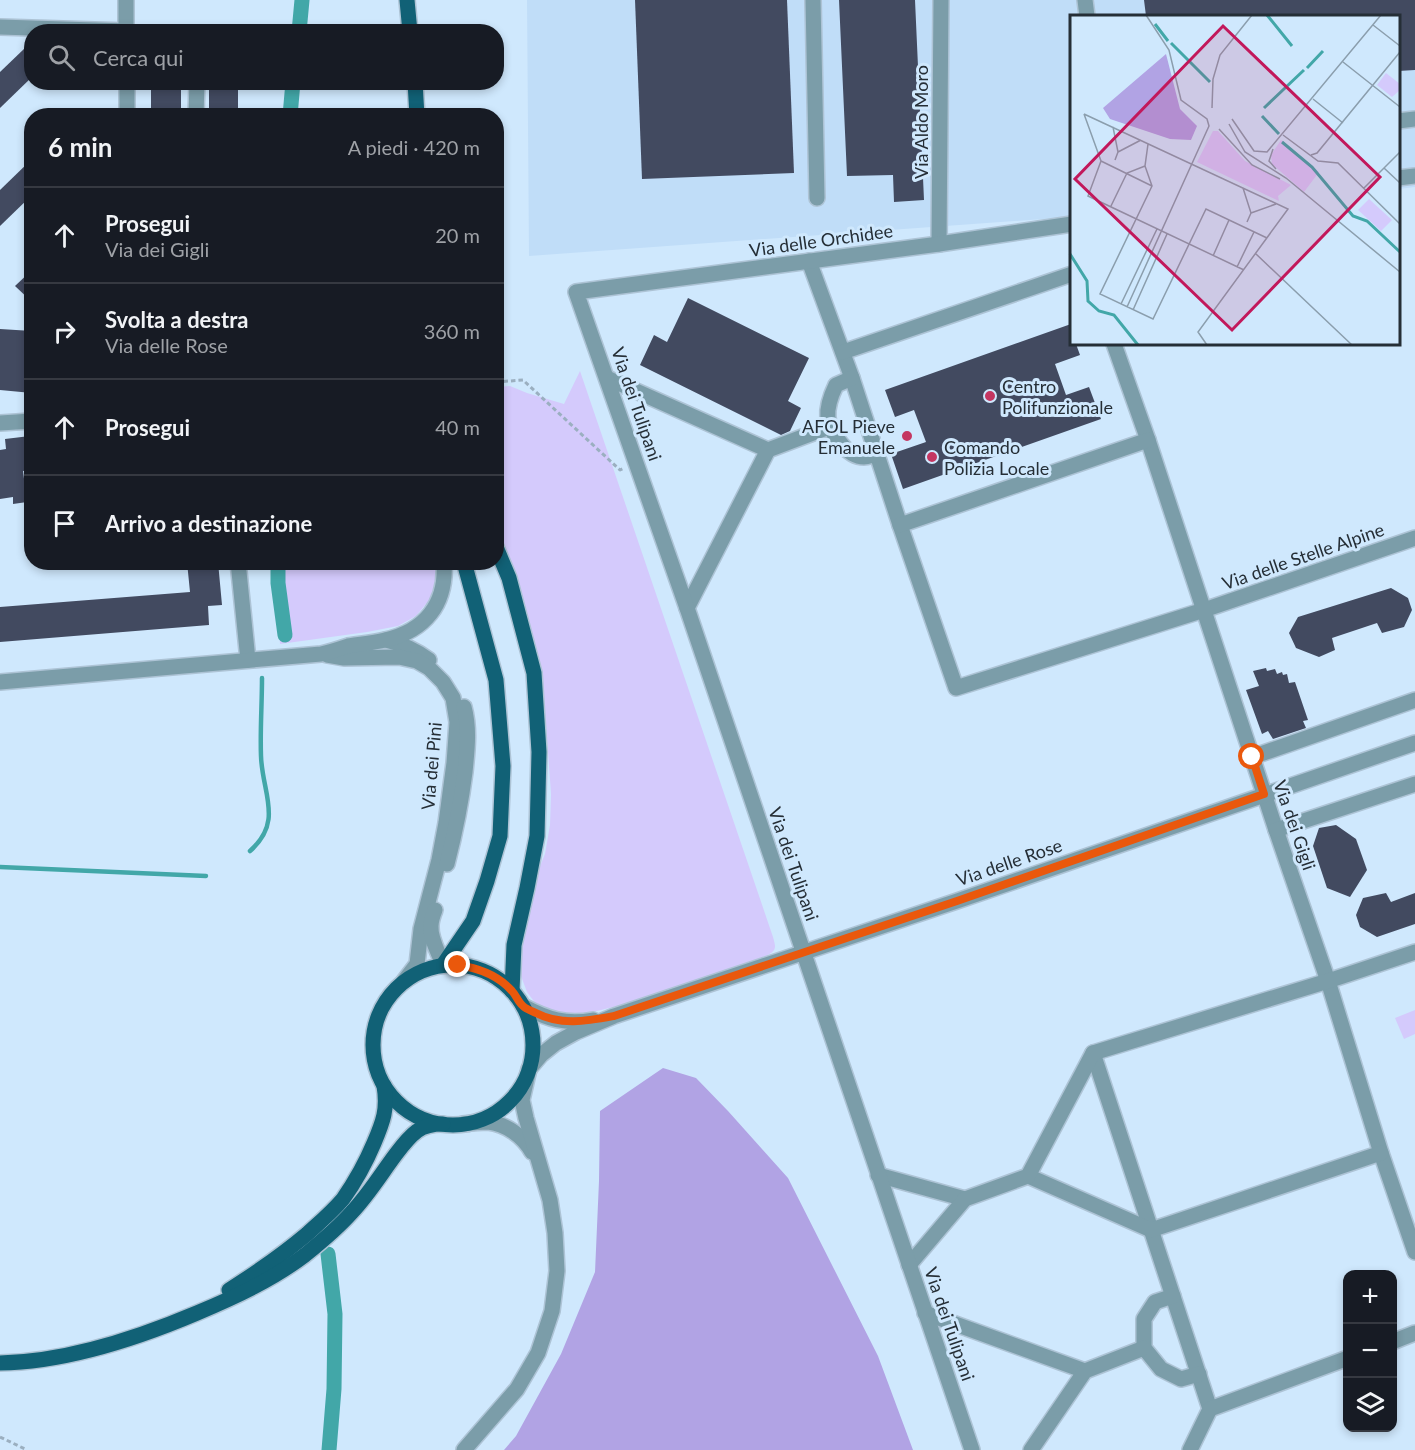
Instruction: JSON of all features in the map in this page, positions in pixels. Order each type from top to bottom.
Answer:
[{"type":"main road","points":[[407,0],[409,24]]},
{"type":"main road","points":[[415,90],[417,108]]},
{"type":"main road","points":[[504,566],[534,673],[539,752],[537,836],[514,945],[512,991]]},
{"type":"main road","points":[[444,965],[472,921],[500,836],[503,766],[496,680],[466,570]]},
{"type":"main road","points":[[0,1364],[46,1359],[127,1340],[239,1296],[304,1256],[328,1236],[352,1213],[405,1142],[417,1131],[429,1125],[463,1124],[478,1121],[501,1109],[521,1086],[529,1069],[533,1044],[530,1025],[523,1006],[512,991],[499,980],[485,971],[458,965],[444,965],[422,971],[404,981],[382,1008],[374,1031],[376,1068],[392,1096],[409,1111],[429,1121],[443,1124]]},
{"type":"main road","points":[[182,1320],[266,1266],[322,1220],[342,1200],[365,1162],[385,1114],[386,1100],[383,1083]]},
{"type":"street","points":[[126,0],[126,24]]},
{"type":"street","points":[[813,0],[817,198]]},
{"type":"street","name":"Via Aldo Moro","points":[[939,244],[941,0]]},
{"type":"street","points":[[1085,0],[1087,15]]},
{"type":"street","points":[[0,27],[24,28]]},
{"type":"street","points":[[127,90],[127,108]]},
{"type":"street","points":[[196,90],[196,108]]},
{"type":"street","points":[[1400,121],[1415,119]]},
{"type":"street","points":[[1400,178],[1415,176]]},
{"type":"street","name":"Via delle Orchidee","points":[[576,292],[939,244],[1070,224]]},
{"type":"street","points":[[809,261],[852,378],[900,525],[1148,441]]},
{"type":"street","points":[[843,352],[1070,274]]},
{"type":"street","name":"Via dei Tulipani","points":[[576,292],[687,608],[972,1450]]},
{"type":"street","name":"Via dei Gigli","points":[[1114,345],[1328,981],[1381,1153],[1415,1252]]},
{"type":"street","points":[[607,378],[768,450]]},
{"type":"street","points":[[852,378],[836,385],[829,400],[829,427],[847,451],[861,457],[878,454]]},
{"type":"street","points":[[0,423],[24,422]]},
{"type":"street","points":[[687,608],[768,450],[829,427]]},
{"type":"street","name":"Via delle Stelle Alpine","points":[[900,525],[956,688],[1204,610],[1415,538]]},
{"type":"street","points":[[239,570],[248,660]]},
{"type":"street","name":"Via dei Pini","points":[[0,682],[321,654],[349,646],[386,640],[418,627],[437,605],[442,589],[443,570]]},
{"type":"street","name":"Via dei Pini","points":[[386,640],[403,644],[422,654],[440,668],[460,694],[465,712],[468,732],[462,796],[456,830],[431,926],[432,939],[444,965]]},
{"type":"street","name":"Via dei Pini","points":[[321,654],[344,658],[399,657],[417,661],[429,668],[444,682],[453,698],[457,723],[446,823],[421,929],[417,964],[404,981]]},
{"type":"street","points":[[1252,757],[1415,700]]},
{"type":"street","name":"Via delle Rose","points":[[529,1069],[556,1043],[614,1016],[803,954],[1415,743]]},
{"type":"street","points":[[1276,830],[1415,784]]},
{"type":"street","points":[[909,1265],[965,1199],[1028,1176],[1093,1053],[1415,952]]},
{"type":"street","name":"Via delle Rose","points":[[523,1006],[543,1017],[564,1022],[614,1016]]},
{"type":"street","points":[[1093,1053],[1210,1409]]},
{"type":"street","points":[[464,1450],[518,1389],[538,1353],[552,1311],[557,1271],[555,1233],[543,1170],[522,1100],[529,1069]]},
{"type":"street","points":[[463,1124],[488,1122],[505,1127],[519,1135],[543,1170]]},
{"type":"street","points":[[1028,1176],[1151,1230],[1381,1153]]},
{"type":"street","points":[[878,1175],[965,1199]]},
{"type":"street","points":[[1173,1296],[1155,1302],[1144,1319],[1144,1348],[1161,1369],[1181,1379],[1198,1374]]},
{"type":"street","points":[[925,1313],[1085,1371]]},
{"type":"street","points":[[1397,1340],[1414,1334]]},
{"type":"street","points":[[1032,1450],[1085,1371],[1144,1348]]},
{"type":"street","points":[[1190,1450],[1210,1409],[1343,1359]]},
{"type":"path","points":[[504,381],[523,380],[620,470],[637,463]]},
{"type":"path","points":[[0,1437],[27,1450]]},
{"type":"shaded area","points":[[527,0],[1415,0],[1415,187],[1400,189],[1400,15],[1070,15],[1070,217],[529,256]]},
{"type":"shaded area","points":[[580,371],[775,946],[774,950],[766,956],[625,1004],[593,1012],[566,1015],[551,1012],[536,1004],[527,992],[521,976],[523,923],[535,878],[545,854],[550,825],[551,794],[546,723],[539,675],[523,603],[504,548],[504,386],[510,386],[564,404]]},
{"type":"shaded area","points":[[275,570],[437,570],[437,582],[431,598],[416,616],[398,626],[280,644]]},
{"type":"shaded area","points":[[1415,1010],[1415,1034],[1404,1039],[1395,1018]]},
{"type":"shaded area","points":[[663,1068],[696,1078],[788,1178],[878,1356],[913,1450],[504,1450],[516,1436],[561,1354],[595,1272],[600,1111]]},
{"type":"building","points":[[635,0],[787,0],[794,173],[642,179]]},
{"type":"building","points":[[839,0],[915,0],[924,200],[894,202],[893,175],[847,176]]},
{"type":"building","points":[[1144,0],[1415,0],[1415,70],[1400,71],[1400,15],[1146,15]]},
{"type":"building","points":[[24,49],[24,85],[0,108],[0,72]]},
{"type":"building","points":[[151,90],[181,90],[181,108],[151,108]]},
{"type":"building","points":[[209,90],[238,90],[238,108],[209,108]]},
{"type":"building","points":[[24,167],[24,203],[0,226],[0,190]]},
{"type":"building","points":[[24,278],[24,294],[15,286]]},
{"type":"building","points":[[688,298],[809,358],[788,401],[801,408],[790,431],[781,435],[640,365],[654,335],[667,342]]},
{"type":"building","name":"Centro Polifunzionale","points":[[1070,324],[1070,345],[1076,345],[1080,355],[1055,364],[1066,395],[1089,387],[1101,419],[903,489],[891,454],[926,442],[914,410],[895,417],[885,390]]},
{"type":"building","points":[[0,329],[24,330],[24,392],[0,390]]},
{"type":"building","points":[[24,437],[24,502],[13,504],[13,497],[0,499],[0,450],[6,449],[5,439]]},
{"type":"building","points":[[188,570],[219,570],[222,605],[208,606],[209,625],[0,642],[0,607],[190,592]]},
{"type":"building","points":[[1391,588],[1408,598],[1412,610],[1404,627],[1382,633],[1377,623],[1332,638],[1335,650],[1319,657],[1296,648],[1289,633],[1298,617]]},
{"type":"building","points":[[1266,668],[1267,671],[1275,669],[1277,674],[1282,672],[1283,675],[1287,674],[1289,683],[1295,682],[1308,720],[1303,721],[1306,728],[1273,739],[1268,731],[1262,734],[1246,690],[1259,686],[1253,671]]},
{"type":"building","points":[[1336,825],[1356,839],[1367,870],[1350,897],[1327,888],[1313,846],[1319,828]]},
{"type":"building","points":[[1386,893],[1391,902],[1415,893],[1415,924],[1377,937],[1360,927],[1356,915],[1363,898]]},
{"type":"waterway","points":[[300,24],[302,0]]},
{"type":"waterway","points":[[291,108],[292,90]]},
{"type":"waterway","points":[[278,570],[285,635]]},
{"type":"waterway","points":[[250,851],[260,840],[269,818],[261,756],[262,678]]},
{"type":"waterway","points":[[0,867],[206,876]]},
{"type":"waterway","points":[[328,1254],[335,1314],[334,1389],[329,1450]]},
{"type":"place","name":"Centro Polifunzionale","points":[[990,396]]},
{"type":"place","name":"AFOL Pieve Emanuele","points":[[907,436]]},
{"type":"place","name":"Comando Polizia Locale","points":[[932,457]]},
{"type":"route","points":[[458,965],[485,971],[512,991],[523,1006],[543,1017],[564,1022],[614,1016],[803,954],[1264,794],[1252,757]]}]
